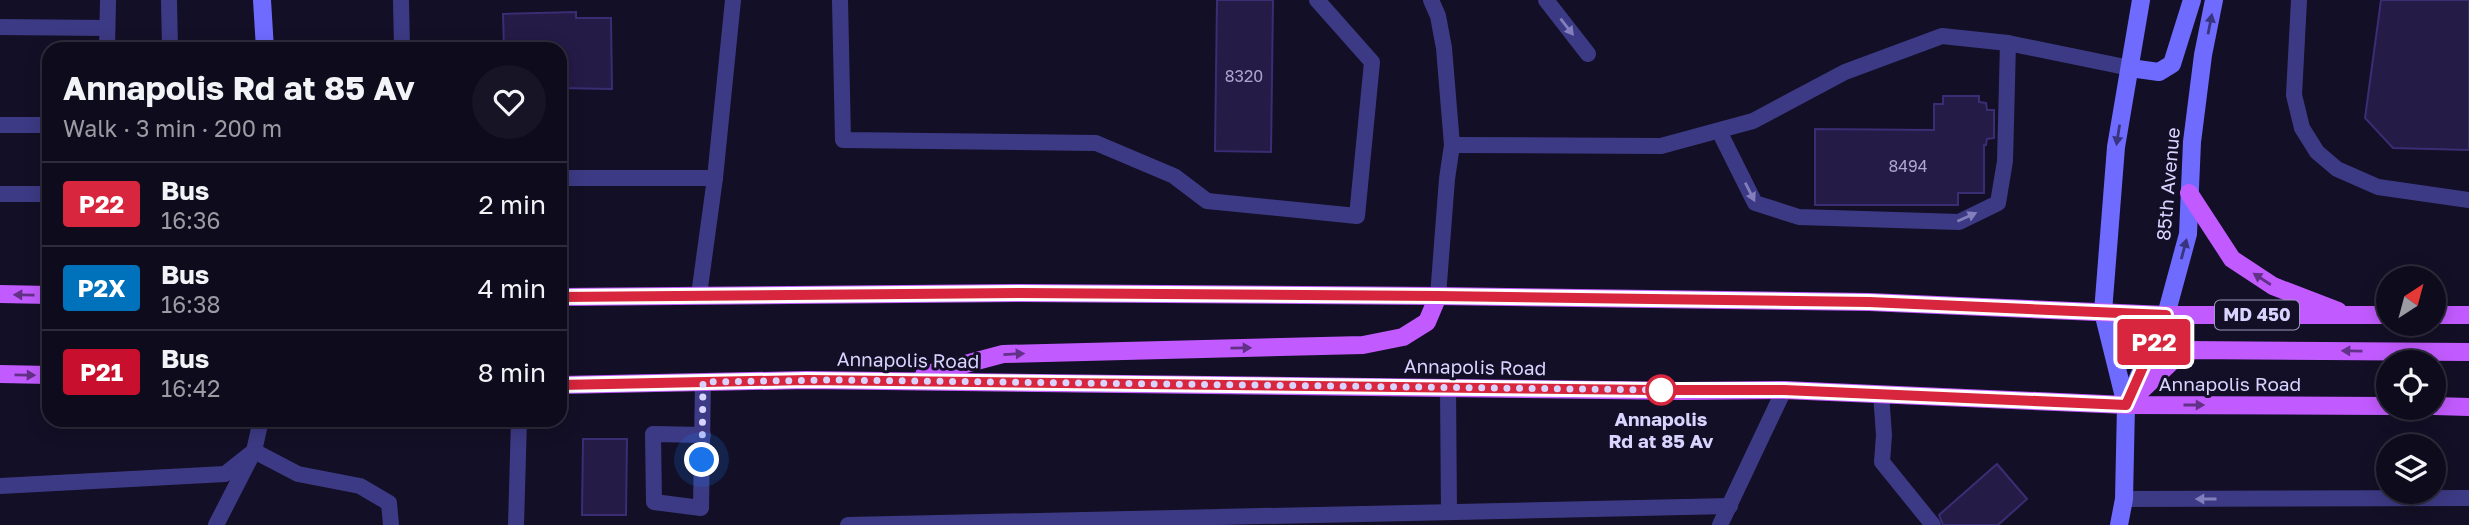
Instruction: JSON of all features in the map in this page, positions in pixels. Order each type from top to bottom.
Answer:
[{"type":"main road","points":[[2189,193],[2232,259],[2273,286],[2347,315]]},
{"type":"main road","name":"MD 450","points":[[567,296],[1020,293],[1438,296],[1869,302],[2166,315],[2376,315]]},
{"type":"main road","points":[[0,294],[42,295]]},
{"type":"main road","points":[[900,381],[1003,354],[1363,345],[1403,337],[1427,322],[1438,296]]},
{"type":"main road","points":[[2446,315],[2469,315]]},
{"type":"main road","points":[[2126,405],[2184,350],[2469,352]]},
{"type":"main road","points":[[0,374],[42,375]]},
{"type":"main road","name":"Annapolis Road","points":[[567,384],[900,381],[1784,390],[2126,405],[2376,406]]},
{"type":"main road","points":[[2446,407],[2469,407]]},
{"type":"street","points":[[262,0],[265,42]]},
{"type":"street","name":"85th Avenue","points":[[2119,525],[2124,499],[2126,405],[2103,313],[2116,147],[2141,0]]},
{"type":"street","points":[[2130,68],[2159,72],[2172,64],[2192,0]]},
{"type":"street","name":"85th Avenue","points":[[2126,405],[2166,315],[2188,234],[2192,142],[2203,55],[2214,0]]},
{"type":"lane","points":[[107,42],[108,0]]},
{"type":"lane","points":[[169,0],[170,42]]},
{"type":"lane","points":[[401,0],[402,42]]},
{"type":"lane","points":[[699,295],[715,178],[733,0]]},
{"type":"lane","points":[[840,0],[843,140],[1096,143],[1174,176],[1207,201],[1357,216],[1372,62],[1317,0]]},
{"type":"lane","points":[[1431,0],[1438,16],[1444,48],[1452,145],[1438,296]]},
{"type":"lane","points":[[1546,0],[1588,54]]},
{"type":"lane","points":[[2299,0],[2294,94],[2302,128],[2317,152],[2337,169],[2378,187],[2469,200]]},
{"type":"lane","points":[[0,27],[107,28]]},
{"type":"lane","points":[[1452,145],[1661,146],[1753,121],[1845,72],[1942,36],[2008,43],[2130,68]]},
{"type":"lane","points":[[1719,131],[1755,202],[1799,216],[1959,222],[1998,202],[2005,161],[2008,43]]},
{"type":"lane","points":[[0,125],[42,125]]},
{"type":"lane","points":[[567,178],[715,178]]},
{"type":"lane","points":[[0,194],[42,194]]},
{"type":"lane","points":[[703,382],[703,435],[701,508],[654,502],[653,434],[703,435]]},
{"type":"lane","points":[[1448,388],[1449,512]]},
{"type":"lane","points":[[1720,525],[1784,390]]},
{"type":"lane","points":[[1881,394],[1884,435],[1882,462],[1933,525]]},
{"type":"lane","points":[[216,525],[254,451],[259,427]]},
{"type":"lane","points":[[516,525],[519,427]]},
{"type":"lane","points":[[0,486],[225,474],[254,451]]},
{"type":"lane","points":[[254,451],[298,474],[360,486],[389,503],[391,525]]},
{"type":"lane","points":[[2124,499],[2469,498]]},
{"type":"lane","points":[[848,525],[1375,519],[1449,512],[1730,506]]},
{"type":"building","points":[[1217,0],[1273,0],[1271,152],[1215,151]]},
{"type":"building","points":[[2381,0],[2469,0],[2469,150],[2393,148],[2365,118]]},
{"type":"building","points":[[576,12],[576,18],[611,18],[612,89],[567,88],[567,42],[504,42],[503,14]]},
{"type":"building","points":[[1943,96],[1979,96],[1979,102],[1986,103],[1987,110],[1994,110],[1994,138],[1987,139],[1984,145],[1984,193],[1958,193],[1958,205],[1815,205],[1815,129],[1934,130],[1934,104],[1943,104]]},
{"type":"building","points":[[583,439],[627,439],[626,515],[582,515]]},
{"type":"building","points":[[1997,464],[2027,499],[1998,525],[1943,525],[1939,515]]},
{"type":"bus line","name":"P22","points":[[567,297],[1020,293],[1438,296],[1869,302],[2166,315],[2126,405],[1784,390],[807,380],[567,385]]},
{"type":"place","name":"Annapolis Rd at 85 Av","points":[[1661,390]]},
{"type":"route","points":[[702,460],[703,382],[831,380],[1661,390]]}]
